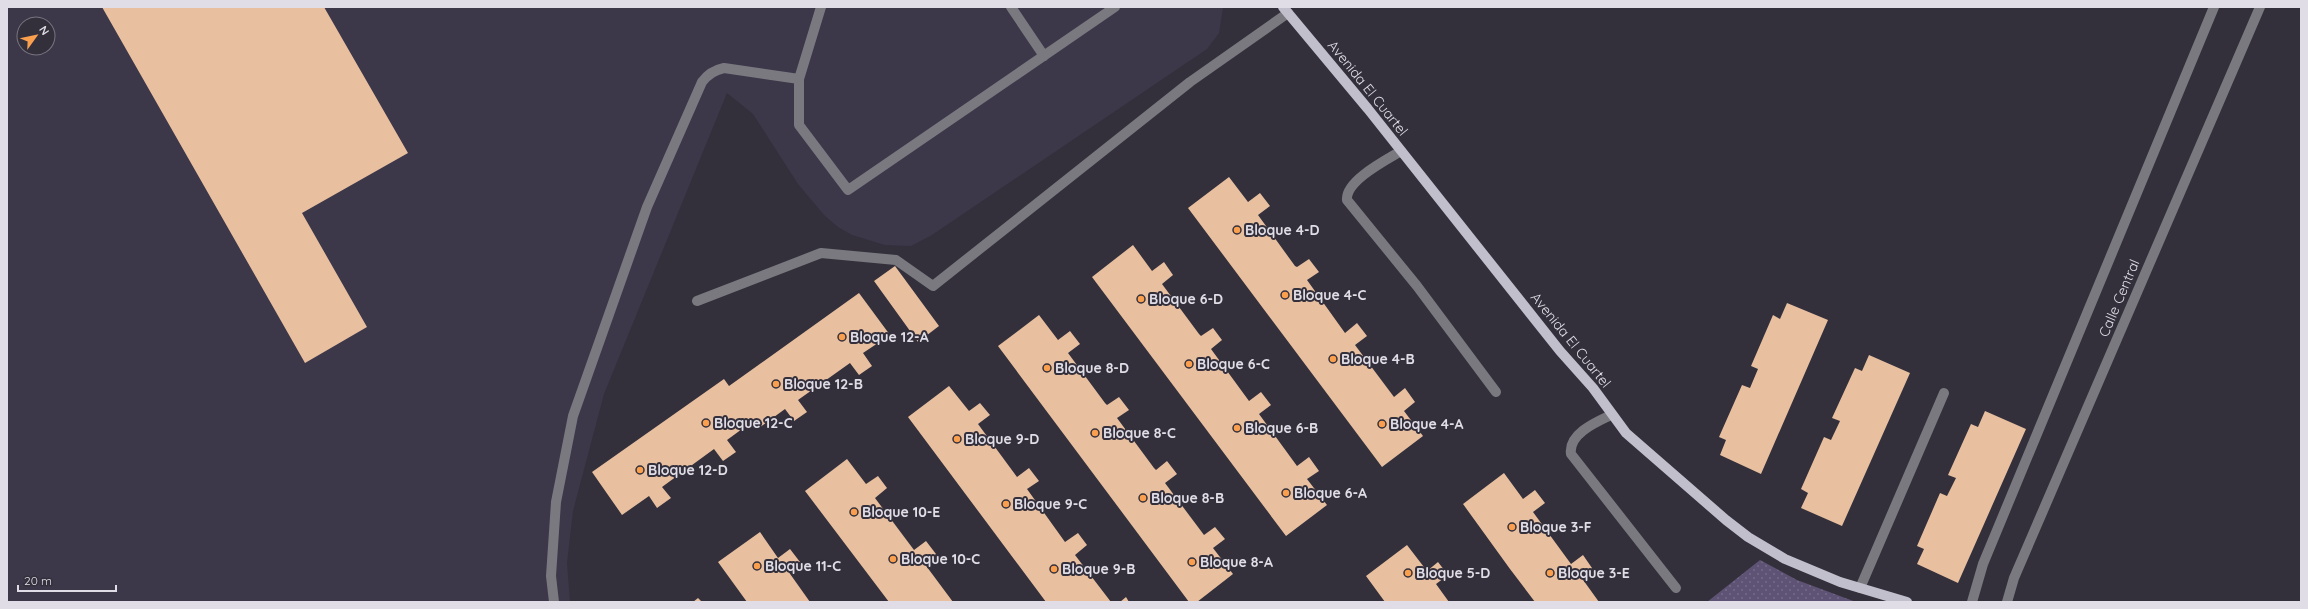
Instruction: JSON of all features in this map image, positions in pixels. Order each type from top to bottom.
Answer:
[{"type":"main road","name":"Avenida El Cuartel","points":[[1285,10],[1401,151],[1560,351],[1593,388],[1611,415],[1626,433],[1726,520],[1748,537],[1785,559],[1860,588],[1907,602]]},
{"type":"street","points":[[821,7],[799,79],[799,125],[848,190],[1115,7]]},
{"type":"street","points":[[1011,7],[1044,56]]},
{"type":"street","name":"Calle Central","points":[[1972,602],[1983,564],[2214,7]]},
{"type":"street","name":"Calle Central","points":[[2007,602],[2014,578],[2260,7]]},
{"type":"street","points":[[697,301],[821,254],[896,260],[933,286],[1190,82],[1285,10]]},
{"type":"street","points":[[554,602],[551,576],[556,502],[573,416],[647,207],[702,82],[711,72],[724,68],[799,79]]},
{"type":"street","points":[[1401,151],[1377,166],[1350,187],[1347,193],[1347,200],[1417,286],[1496,392]]},
{"type":"street","points":[[1860,588],[1944,393]]},
{"type":"street","points":[[1611,415],[1593,424],[1573,441],[1570,447],[1571,454],[1676,588]]},
{"type":"shaded area","points":[[7,7],[1223,7],[1219,33],[1207,49],[932,235],[911,246],[885,245],[852,235],[838,227],[824,215],[798,184],[753,114],[727,93],[604,394],[573,511],[567,563],[570,602],[7,602]]},
{"type":"shaded area","points":[[1760,560],[1797,580],[1856,602],[1707,602]]},
{"type":"building","points":[[102,7],[324,7],[408,153],[302,213],[367,327],[305,363]]},
{"type":"building","points":[[1229,177],[1248,202],[1260,193],[1270,206],[1258,215],[1295,266],[1297,267],[1309,259],[1319,272],[1307,280],[1345,333],[1357,323],[1367,336],[1355,345],[1394,397],[1405,388],[1415,402],[1404,411],[1423,436],[1382,467],[1188,208]]},
{"type":"building","points":[[1133,245],[1152,271],[1164,262],[1173,275],[1162,284],[1199,334],[1201,336],[1213,328],[1222,340],[1211,349],[1249,401],[1261,392],[1271,405],[1259,414],[1297,466],[1309,457],[1319,471],[1307,479],[1327,505],[1286,536],[1092,277]]},
{"type":"building","points":[[895,266],[939,326],[918,342],[874,281]]},
{"type":"building","points":[[859,293],[890,335],[863,353],[872,366],[859,375],[850,363],[798,400],[807,412],[794,421],[785,409],[759,428],[753,421],[727,440],[736,452],[723,461],[714,449],[662,487],[671,498],[657,508],[649,496],[622,515],[592,472],[724,379],[729,386]]},
{"type":"building","points":[[1787,303],[1828,320],[1761,474],[1720,455],[1726,440],[1719,437],[1742,385],[1750,388],[1758,369],[1751,366],[1773,315],[1780,319]]},
{"type":"building","points":[[1039,315],[1058,340],[1070,331],[1080,344],[1068,353],[1105,403],[1107,405],[1119,397],[1129,410],[1117,418],[1154,468],[1156,470],[1167,461],[1177,474],[1165,483],[1204,535],[1215,527],[1225,539],[1213,548],[1233,574],[1197,602],[1189,602],[998,346]]},
{"type":"building","points":[[1869,355],[1910,373],[1842,526],[1801,508],[1808,493],[1801,489],[1824,437],[1831,440],[1840,421],[1832,418],[1855,368],[1862,371]]},
{"type":"building","points":[[949,386],[969,411],[980,403],[990,415],[978,424],[1017,477],[1029,468],[1039,481],[1027,489],[1065,542],[1078,533],[1087,545],[1075,555],[1111,602],[1046,602],[908,417]]},
{"type":"building","points":[[1985,411],[2026,429],[1958,583],[1917,564],[1924,549],[1917,546],[1940,493],[1947,496],[1956,478],[1948,475],[1971,424],[1978,427]]},
{"type":"building","points":[[847,459],[866,484],[878,476],[887,488],[875,498],[914,550],[926,541],[936,554],[924,563],[953,602],[889,602],[805,491]]},
{"type":"building","points":[[1504,473],[1523,499],[1535,490],[1545,503],[1533,512],[1571,564],[1583,555],[1592,568],[1581,577],[1599,602],[1535,602],[1510,569],[1463,504]]},
{"type":"building","name":"Bloque 11-C","points":[[760,532],[778,558],[790,549],[800,562],[788,571],[810,602],[747,602],[718,562]]},
{"type":"building","name":"Bloque 5-D","points":[[1407,545],[1427,571],[1438,562],[1448,575],[1436,584],[1449,602],[1385,602],[1366,576]]},
{"type":"building","points":[[1126,597],[1129,602],[1120,602]]},
{"type":"building","points":[[698,598],[702,602],[693,602]]},
{"type":"place","name":"Bloque 4-D","points":[[1237,230]]},
{"type":"place","name":"Bloque 4-C","points":[[1285,295]]},
{"type":"place","name":"Bloque 6-D","points":[[1141,299]]},
{"type":"place","name":"Bloque 12-A","points":[[842,337]]},
{"type":"place","name":"Bloque 4-B","points":[[1333,359]]},
{"type":"place","name":"Bloque 6-C","points":[[1189,364]]},
{"type":"place","name":"Bloque 8-D","points":[[1047,368]]},
{"type":"place","name":"Bloque 12-B","points":[[776,384]]},
{"type":"place","name":"Bloque 12-C","points":[[706,423]]},
{"type":"place","name":"Bloque 4-A","points":[[1382,424]]},
{"type":"place","name":"Bloque 6-B","points":[[1237,428]]},
{"type":"place","name":"Bloque 8-C","points":[[1095,433]]},
{"type":"place","name":"Bloque 9-D","points":[[957,439]]},
{"type":"place","name":"Bloque 12-D","points":[[640,470]]},
{"type":"place","name":"Bloque 6-A","points":[[1286,493]]},
{"type":"place","name":"Bloque 8-B","points":[[1143,498]]},
{"type":"place","name":"Bloque 9-C","points":[[1006,504]]},
{"type":"place","name":"Bloque 10-E","points":[[854,512]]},
{"type":"place","name":"Bloque 3-F","points":[[1512,527]]},
{"type":"place","name":"Bloque 10-C","points":[[893,559]]},
{"type":"place","name":"Bloque 8-A","points":[[1192,562]]},
{"type":"place","name":"Bloque 11-C","points":[[757,566]]},
{"type":"place","name":"Bloque 9-B","points":[[1054,569]]},
{"type":"place","name":"Bloque 5-D","points":[[1408,573]]},
{"type":"place","name":"Bloque 3-E","points":[[1550,573]]}]
